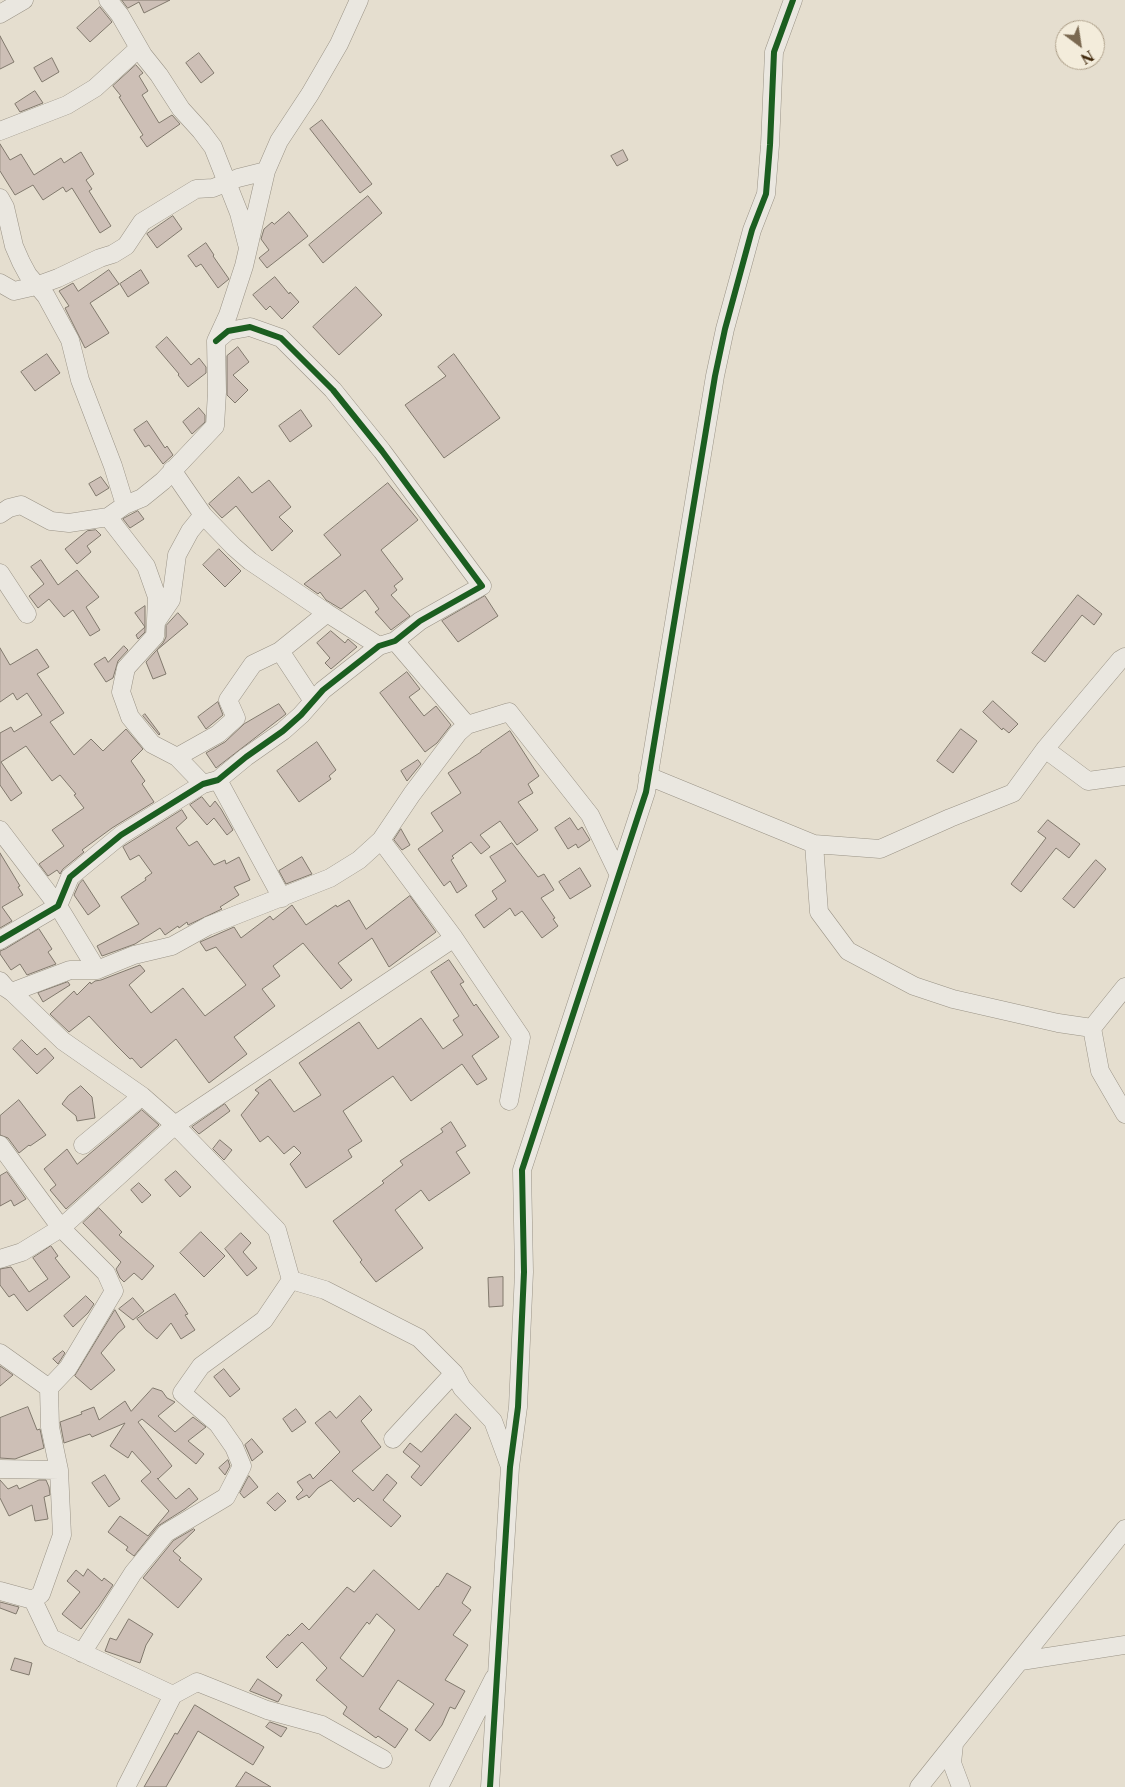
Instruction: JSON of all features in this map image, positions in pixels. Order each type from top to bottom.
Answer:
[{"type":"street","points":[[0,14],[24,0]]},
{"type":"street","points":[[108,0],[120,15],[139,48],[181,109],[201,131],[213,148],[239,213],[248,246]]},
{"type":"street","points":[[0,514],[20,504],[51,521],[69,524],[108,516],[125,505],[142,498],[163,481],[215,426],[217,392],[216,341],[228,315],[244,266],[266,171],[279,141],[310,94],[339,44],[359,0]]},
{"type":"street","points":[[490,1787],[510,1467],[518,1407],[524,1272],[522,1170],[646,792],[717,367],[725,329],[752,230],[766,194],[774,52],[793,0]]},
{"type":"street","points":[[0,131],[67,105],[95,88],[139,48]]},
{"type":"street","points":[[0,284],[14,291],[36,286],[113,254],[126,246],[142,222],[196,189],[213,188],[226,182],[266,171]]},
{"type":"street","points":[[0,198],[5,207],[14,246],[28,276],[46,296],[70,340],[80,380],[113,466],[125,505]]},
{"type":"street","points":[[0,940],[58,906],[70,878],[121,835],[211,782],[283,731],[302,715],[323,690],[387,643],[420,621],[482,586],[382,451],[333,390],[281,338],[250,327],[228,331],[216,341]]},
{"type":"street","points":[[172,470],[203,514],[250,561],[327,613],[387,643],[467,725]]},
{"type":"street","points":[[156,622],[171,600],[177,555],[203,514]]},
{"type":"street","points":[[108,516],[146,566],[157,597],[154,636],[126,668],[121,692],[130,717],[152,744],[176,757],[211,782],[282,898]]},
{"type":"street","points":[[0,573],[27,614]]},
{"type":"street","points":[[176,757],[218,734],[236,718],[228,700],[253,664],[280,651],[327,613]]},
{"type":"street","points":[[280,651],[313,701]]},
{"type":"street","points":[[648,776],[814,844],[880,849],[1013,793],[1046,749],[1120,660],[1125,657]]},
{"type":"street","points":[[3,983],[70,970],[97,970],[134,955],[172,946],[208,926],[330,878],[360,860],[381,840],[412,794],[458,733],[467,725],[509,712],[590,815],[619,874]]},
{"type":"street","points":[[1046,749],[1088,781],[1125,776]]},
{"type":"street","points":[[0,830],[58,906],[97,970]]},
{"type":"street","points":[[381,840],[454,938],[521,1036],[509,1101]]},
{"type":"street","points":[[814,844],[819,912],[848,951],[914,986],[937,994],[1058,1023],[1092,1028]]},
{"type":"street","points":[[0,1259],[22,1252],[62,1228],[175,1124],[454,938]]},
{"type":"street","points":[[3,983],[63,1041],[142,1096],[175,1124],[277,1230],[291,1280],[264,1320],[201,1366],[182,1393],[218,1424],[234,1447],[242,1466],[226,1497],[166,1533],[133,1573],[82,1653]]},
{"type":"street","points":[[1125,987],[1092,1028],[1100,1072],[1125,1114]]},
{"type":"street","points":[[82,1146],[142,1096]]},
{"type":"street","points":[[0,1145],[62,1228],[106,1273],[114,1292],[68,1368],[49,1388],[50,1427],[59,1470],[62,1536],[42,1594],[33,1600],[0,1591]]},
{"type":"street","points":[[291,1280],[325,1290],[419,1338],[454,1373],[462,1388],[493,1421],[510,1467]]},
{"type":"street","points":[[0,1352],[49,1388]]},
{"type":"street","points":[[393,1439],[454,1373]]},
{"type":"street","points":[[0,1469],[59,1470]]},
{"type":"street","points":[[919,1787],[1125,1529]]},
{"type":"street","points":[[33,1600],[51,1638],[173,1695]]},
{"type":"street","points":[[1021,1661],[1125,1645]]},
{"type":"street","points":[[439,1787],[497,1672]]},
{"type":"street","points":[[126,1787],[173,1695],[196,1682],[267,1710],[322,1725],[383,1759]]},
{"type":"street","points":[[954,1744],[952,1763],[961,1787]]},
{"type":"building","points":[[122,0],[170,0],[144,13],[139,2],[128,8]]},
{"type":"building","points":[[100,7],[112,22],[90,42],[77,28]]},
{"type":"building","points":[[0,36],[14,62],[0,69]]},
{"type":"building","points":[[199,53],[214,73],[201,83],[186,63]]},
{"type":"building","points":[[52,58],[59,72],[42,82],[34,68]]},
{"type":"building","points":[[136,65],[143,73],[139,76],[148,91],[142,95],[159,123],[172,115],[180,124],[147,147],[140,137],[143,135],[119,97],[121,96],[113,86]]},
{"type":"building","points":[[35,91],[43,103],[20,112],[15,104]]},
{"type":"building","points":[[322,120],[372,184],[360,193],[310,129]]},
{"type":"building","points":[[0,144],[10,160],[21,154],[34,175],[61,158],[64,163],[81,152],[94,174],[86,180],[92,189],[89,191],[111,226],[100,233],[72,188],[66,192],[63,187],[43,200],[33,185],[15,195],[0,171]]},
{"type":"building","points":[[623,150],[628,160],[617,166],[611,156]]},
{"type":"building","points":[[368,196],[382,213],[323,263],[309,245]]},
{"type":"building","points":[[289,212],[308,236],[267,268],[259,258],[269,250],[261,239],[264,229]]},
{"type":"building","points":[[173,216],[182,229],[157,248],[147,234]]},
{"type":"building","points":[[206,243],[229,279],[218,288],[201,264],[196,267],[188,256]]},
{"type":"building","points":[[109,270],[119,284],[90,303],[109,333],[85,348],[65,308],[69,306],[59,291],[73,283],[78,291]]},
{"type":"building","points":[[141,270],[149,283],[128,297],[120,284]]},
{"type":"building","points":[[275,277],[289,294],[290,292],[299,302],[282,319],[270,306],[266,310],[253,295]]},
{"type":"building","points":[[356,287],[382,315],[339,355],[313,327]]},
{"type":"building","points":[[167,337],[191,365],[199,358],[206,367],[206,373],[188,387],[156,347]]},
{"type":"building","points":[[238,347],[249,362],[233,375],[248,390],[235,403],[227,395],[227,356]]},
{"type":"building","points":[[47,354],[60,373],[35,391],[21,372]]},
{"type":"building","points":[[454,354],[500,418],[444,458],[405,405],[446,376],[438,367]]},
{"type":"building","points":[[199,408],[205,415],[205,422],[192,434],[183,422]]},
{"type":"building","points":[[301,410],[312,426],[290,442],[279,426]]},
{"type":"building","points":[[147,421],[165,448],[167,446],[173,455],[163,464],[149,445],[145,447],[134,430]]},
{"type":"building","points":[[101,477],[109,488],[96,496],[89,484]]},
{"type":"building","points":[[239,477],[252,493],[269,480],[291,507],[279,517],[293,531],[272,551],[236,506],[222,518],[209,504]]},
{"type":"building","points":[[388,483],[418,520],[381,550],[403,579],[394,586],[397,590],[391,595],[410,616],[391,630],[375,612],[379,609],[365,590],[341,609],[326,600],[320,592],[318,594],[304,584],[341,555],[324,535]]},
{"type":"building","points":[[138,511],[144,519],[130,528],[123,519]]},
{"type":"building","points":[[96,530],[101,535],[87,546],[91,552],[77,564],[65,549],[87,531]]},
{"type":"building","points":[[219,549],[241,571],[225,587],[203,565]]},
{"type":"building","points":[[41,560],[58,585],[77,570],[99,597],[86,607],[100,630],[90,636],[73,610],[64,617],[49,599],[38,608],[29,596],[44,584],[31,567]]},
{"type":"building","points":[[1078,595],[1102,614],[1094,625],[1082,615],[1045,662],[1032,653]]},
{"type":"building","points":[[485,596],[498,616],[458,642],[442,621]]},
{"type":"building","points":[[145,606],[145,627],[135,613]]},
{"type":"building","points":[[178,613],[188,624],[157,650],[166,674],[153,679],[146,662],[163,643],[166,637],[166,626]]},
{"type":"building","points":[[145,627],[145,632],[138,639],[136,635]]},
{"type":"building","points":[[331,631],[345,643],[348,639],[357,647],[331,669],[325,663],[330,658],[317,643]]},
{"type":"building","points":[[124,646],[128,650],[118,661],[113,678],[106,682],[94,664],[105,657],[108,662]]},
{"type":"building","points":[[0,648],[10,665],[37,649],[49,667],[37,674],[64,713],[50,722],[74,755],[91,739],[103,751],[126,729],[143,749],[131,761],[145,781],[142,784],[154,802],[112,828],[82,850],[84,852],[63,869],[60,874],[57,870],[48,876],[39,864],[64,846],[52,830],[84,808],[74,795],[76,794],[60,775],[52,781],[26,746],[1,762],[22,793],[11,801],[0,785],[0,733],[11,727],[14,732],[42,715],[27,693],[17,700],[13,693],[0,702]]},
{"type":"building","points":[[407,672],[420,689],[409,697],[424,716],[436,706],[451,725],[437,743],[425,752],[380,693]]},
{"type":"building","points":[[993,701],[1018,724],[1009,733],[1003,728],[1002,730],[983,712]]},
{"type":"building","points":[[218,702],[223,715],[206,729],[198,717]]},
{"type":"building","points":[[279,704],[286,714],[216,768],[206,753],[225,742],[244,724]]},
{"type":"building","points":[[145,714],[160,734],[159,735],[143,716]]},
{"type":"building","points":[[961,729],[977,741],[953,773],[937,761]]},
{"type":"building","points":[[510,731],[539,776],[528,784],[533,793],[518,802],[538,830],[517,845],[500,821],[480,835],[490,847],[481,854],[471,842],[452,856],[454,858],[451,860],[467,886],[457,893],[450,881],[444,886],[418,849],[443,831],[431,813],[461,793],[448,773]]},
{"type":"building","points":[[317,742],[336,770],[329,776],[331,779],[299,802],[277,771]]},
{"type":"building","points":[[418,760],[421,764],[407,781],[401,771]]},
{"type":"building","points":[[202,797],[210,807],[215,801],[221,809],[233,830],[227,835],[214,818],[207,825],[190,805]]},
{"type":"building","points":[[182,810],[187,818],[176,828],[189,846],[197,841],[214,865],[225,860],[226,864],[239,857],[250,880],[234,887],[239,895],[220,907],[222,909],[188,925],[187,922],[179,928],[178,926],[165,935],[160,928],[135,944],[102,956],[97,946],[139,924],[121,897],[146,880],[145,878],[152,873],[139,855],[130,860],[123,847]]},
{"type":"building","points":[[570,818],[578,830],[582,827],[590,840],[578,848],[576,844],[568,849],[555,828]]},
{"type":"building","points":[[1048,820],[1080,844],[1069,858],[1056,848],[1021,892],[1011,884],[1046,838],[1038,832]]},
{"type":"building","points":[[401,829],[410,845],[402,850],[394,840]]},
{"type":"building","points":[[512,843],[538,877],[544,874],[554,890],[541,898],[555,918],[553,919],[558,926],[542,938],[522,911],[515,916],[510,908],[484,928],[475,915],[497,899],[492,891],[506,881],[490,857]]},
{"type":"building","points":[[0,853],[20,886],[18,887],[23,895],[2,907],[12,921],[0,928]]},
{"type":"building","points":[[302,857],[312,874],[286,884],[279,871]]},
{"type":"building","points":[[1096,860],[1106,869],[1074,908],[1063,899]]},
{"type":"building","points":[[580,868],[591,886],[570,899],[559,882]]},
{"type":"building","points":[[83,880],[100,906],[88,915],[74,895]]},
{"type":"building","points":[[410,896],[436,932],[389,967],[372,938],[338,963],[352,980],[341,989],[303,943],[273,966],[280,976],[262,989],[275,1006],[234,1037],[247,1054],[209,1083],[176,1039],[141,1068],[89,1016],[69,1032],[50,1014],[74,991],[77,995],[90,982],[91,984],[140,965],[145,971],[129,985],[151,1013],[183,988],[205,1016],[246,985],[216,947],[206,951],[200,942],[234,927],[241,938],[270,916],[273,920],[292,905],[306,925],[336,905],[337,907],[349,900],[366,929]]},
{"type":"building","points":[[39,929],[52,949],[48,952],[56,964],[27,975],[20,964],[11,970],[0,954],[0,951]]},
{"type":"building","points":[[449,960],[464,982],[460,984],[474,1006],[476,1004],[499,1037],[472,1056],[487,1079],[477,1085],[462,1064],[411,1101],[393,1076],[343,1111],[362,1141],[348,1150],[352,1157],[306,1188],[290,1164],[301,1153],[294,1146],[284,1154],[268,1136],[260,1142],[241,1115],[259,1093],[255,1090],[270,1079],[294,1112],[321,1095],[299,1063],[359,1022],[378,1049],[421,1018],[443,1049],[463,1035],[453,1020],[459,1016],[431,972]]},
{"type":"building","points":[[68,982],[70,985],[43,1002],[38,993]]},
{"type":"building","points":[[22,1040],[37,1055],[45,1048],[54,1058],[37,1074],[13,1049]]},
{"type":"building","points":[[81,1086],[92,1097],[95,1118],[77,1121],[76,1116],[62,1104],[68,1096]]},
{"type":"building","points":[[19,1100],[46,1135],[19,1153],[8,1138],[0,1135],[0,1116]]},
{"type":"building","points":[[225,1104],[230,1111],[199,1134],[192,1127]]},
{"type":"building","points":[[142,1110],[159,1125],[66,1209],[50,1190],[56,1185],[44,1169],[67,1149],[77,1164]]},
{"type":"building","points":[[451,1122],[466,1146],[456,1152],[470,1173],[429,1201],[421,1190],[395,1210],[423,1248],[376,1282],[360,1262],[362,1260],[333,1221],[384,1183],[382,1181],[403,1165],[400,1161],[443,1132],[441,1129]]},
{"type":"building","points":[[220,1140],[232,1150],[224,1160],[213,1149]]},
{"type":"building","points":[[176,1171],[191,1187],[180,1197],[165,1180]]},
{"type":"building","points":[[7,1172],[26,1199],[14,1206],[11,1200],[0,1206],[0,1176]]},
{"type":"building","points":[[139,1183],[151,1195],[142,1203],[131,1190]]},
{"type":"building","points":[[99,1208],[122,1232],[119,1235],[154,1266],[142,1280],[134,1273],[124,1282],[116,1269],[121,1262],[83,1223]]},
{"type":"building","points":[[201,1232],[225,1256],[204,1277],[180,1253]]},
{"type":"building","points":[[241,1233],[251,1243],[243,1252],[257,1268],[247,1276],[225,1249]]},
{"type":"building","points":[[51,1246],[58,1256],[55,1258],[70,1277],[27,1311],[14,1294],[9,1297],[0,1285],[0,1269],[11,1267],[29,1292],[48,1279],[33,1258]]},
{"type":"building","points":[[503,1277],[503,1306],[489,1307],[488,1278]]},
{"type":"building","points":[[175,1294],[188,1314],[185,1315],[195,1330],[181,1339],[171,1323],[157,1339],[137,1319]]},
{"type":"building","points":[[86,1296],[94,1304],[88,1313],[73,1327],[64,1316]]},
{"type":"building","points":[[133,1298],[144,1311],[133,1320],[119,1309]]},
{"type":"building","points":[[115,1310],[125,1327],[101,1353],[115,1370],[91,1390],[75,1376]]},
{"type":"building","points":[[63,1351],[65,1353],[58,1364],[53,1359]]},
{"type":"building","points":[[0,1366],[13,1375],[0,1386]]},
{"type":"building","points":[[224,1369],[240,1389],[230,1397],[214,1377]]},
{"type":"building","points":[[153,1388],[162,1391],[167,1398],[175,1402],[158,1416],[175,1432],[193,1417],[206,1427],[188,1441],[204,1454],[196,1464],[142,1419],[138,1422],[172,1466],[157,1478],[176,1499],[189,1488],[198,1499],[158,1526],[134,1556],[126,1550],[128,1547],[108,1532],[120,1516],[148,1536],[169,1511],[141,1481],[151,1472],[132,1451],[128,1458],[110,1446],[125,1423],[92,1437],[90,1434],[64,1443],[60,1422],[82,1414],[81,1412],[94,1407],[99,1420],[125,1401],[131,1411]]},
{"type":"building","points":[[360,1396],[372,1410],[361,1421],[381,1447],[352,1471],[373,1491],[387,1474],[397,1483],[383,1500],[401,1516],[391,1527],[358,1498],[354,1502],[331,1480],[318,1488],[309,1498],[307,1495],[298,1500],[296,1497],[303,1490],[297,1482],[310,1474],[313,1479],[340,1452],[315,1423],[330,1411],[336,1418]]},
{"type":"building","points":[[28,1407],[37,1430],[40,1429],[44,1448],[15,1459],[0,1458],[0,1418]]},
{"type":"building","points":[[296,1409],[306,1422],[292,1432],[283,1419]]},
{"type":"building","points":[[456,1414],[471,1428],[421,1486],[411,1477],[420,1466],[403,1452],[410,1443],[421,1452]]},
{"type":"building","points":[[252,1439],[263,1452],[252,1461],[245,1445]]},
{"type":"building","points":[[228,1460],[230,1466],[225,1475],[219,1468]]},
{"type":"building","points":[[105,1475],[120,1499],[109,1507],[92,1483]]},
{"type":"building","points":[[249,1476],[258,1487],[244,1498],[240,1493]]},
{"type":"building","points":[[0,1480],[8,1489],[17,1485],[19,1489],[39,1480],[46,1480],[50,1495],[44,1497],[48,1519],[35,1521],[32,1505],[9,1516],[0,1498]]},
{"type":"building","points":[[278,1493],[286,1501],[275,1511],[267,1503]]},
{"type":"building","points":[[194,1529],[173,1551],[181,1558],[179,1560],[202,1579],[178,1608],[143,1578],[173,1541]]},
{"type":"building","points":[[88,1569],[102,1581],[104,1578],[113,1585],[81,1629],[62,1614],[80,1592],[67,1581],[76,1570],[83,1576]]},
{"type":"building","points":[[374,1570],[419,1610],[447,1573],[471,1587],[462,1603],[471,1610],[453,1635],[468,1645],[445,1680],[465,1691],[455,1709],[450,1707],[442,1725],[430,1741],[415,1730],[434,1704],[398,1680],[379,1709],[408,1729],[395,1748],[378,1736],[376,1738],[343,1714],[347,1707],[316,1680],[327,1668],[302,1642],[277,1668],[266,1657],[288,1634],[289,1636],[302,1623],[309,1630],[347,1587],[354,1592]],"holes":[[[377,1614],[395,1630],[363,1677],[340,1658],[367,1622],[369,1624]]]},
{"type":"building","points":[[0,1602],[19,1607],[16,1614],[0,1608]]},
{"type":"building","points":[[129,1619],[153,1634],[146,1645],[140,1663],[105,1651],[110,1638],[116,1640]]},
{"type":"building","points":[[15,1658],[32,1663],[29,1675],[11,1670]]},
{"type":"building","points":[[258,1679],[282,1695],[278,1702],[250,1691]]},
{"type":"building","points":[[195,1705],[264,1747],[253,1765],[198,1731],[166,1787],[144,1787],[175,1733],[177,1734]]},
{"type":"building","points":[[270,1722],[287,1728],[281,1737],[266,1727]]},
{"type":"building","points":[[246,1772],[271,1787],[236,1787]]},
{"type":"cycle path","points":[[490,1787],[510,1467],[518,1407],[524,1272],[522,1170],[646,792],[715,376],[725,329],[752,230],[766,194],[774,52],[793,0]]},
{"type":"cycle path","points":[[0,940],[58,906],[70,877],[121,835],[203,784],[218,780],[246,757],[283,731],[301,715],[323,690],[379,646],[395,641],[420,621],[482,586],[382,451],[333,390],[281,338],[250,327],[228,331],[216,341]]}]
